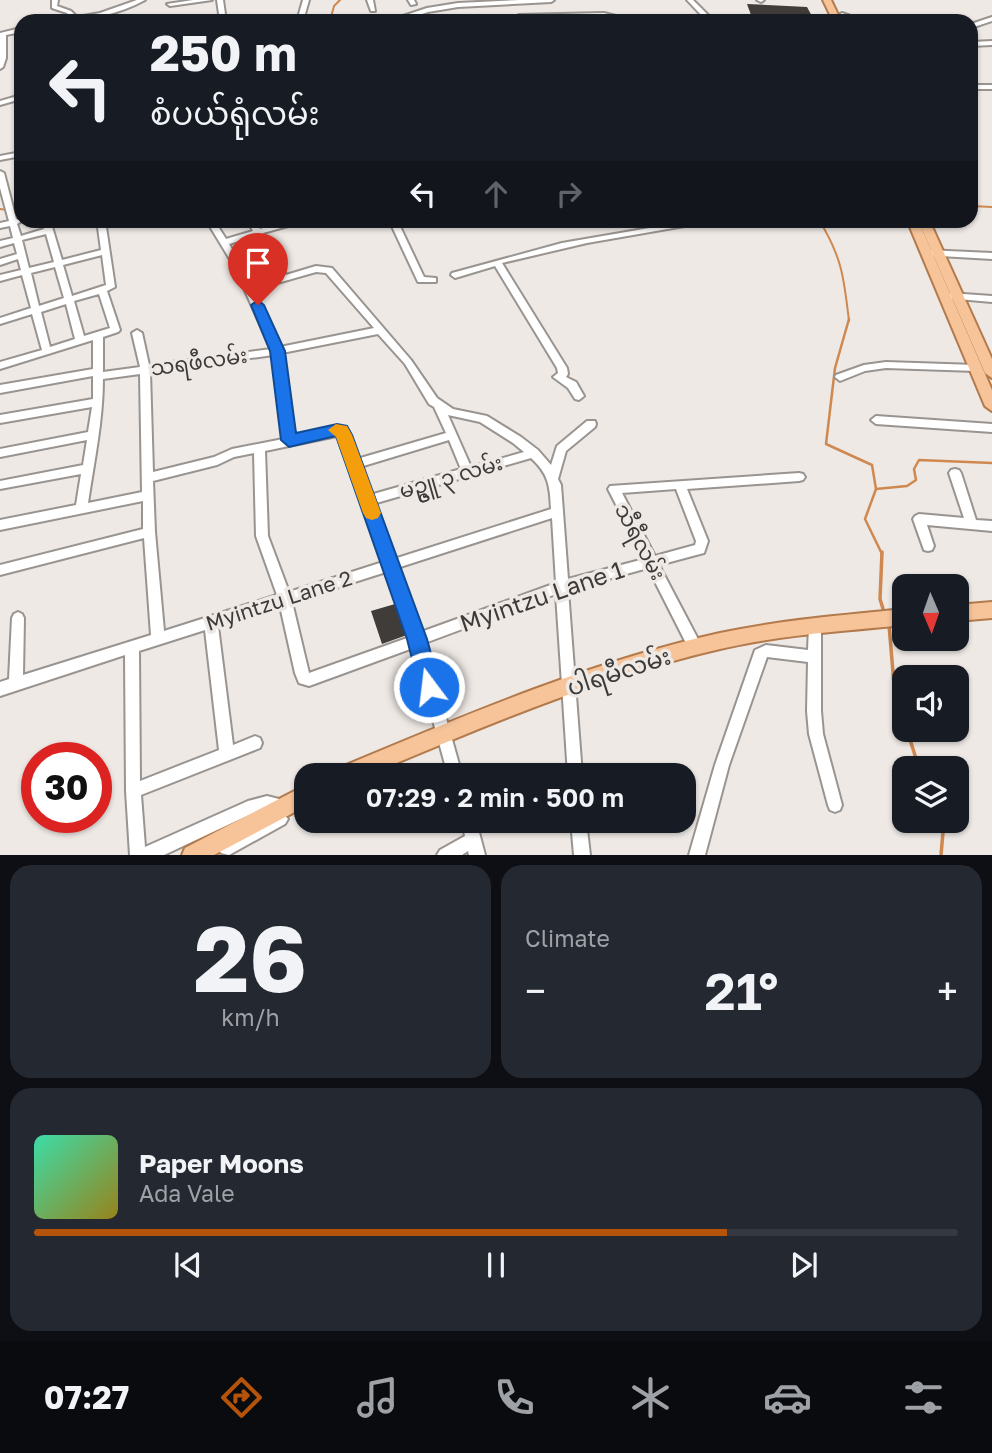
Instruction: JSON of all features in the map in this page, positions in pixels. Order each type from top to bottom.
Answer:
[{"type":"main road","points":[[827,0],[839,14]]},
{"type":"main road","points":[[917,228],[992,373]]},
{"type":"main road","points":[[925,228],[932,253]]},
{"type":"main road","points":[[951,296],[992,406]]},
{"type":"main road","points":[[970,612],[992,610]]},
{"type":"main road","name":"ပါရမီလမ်း","points":[[374,763],[442,734],[569,687],[695,647],[816,626],[892,618]]},
{"type":"main road","points":[[192,855],[294,800]]},
{"type":"street","points":[[55,0],[54,7],[72,14]]},
{"type":"street","points":[[108,14],[142,0]]},
{"type":"street","points":[[170,4],[209,0]]},
{"type":"street","points":[[370,0],[373,10]]},
{"type":"street","points":[[416,14],[458,5],[551,0]]},
{"type":"street","points":[[690,0],[704,14]]},
{"type":"street","points":[[1,34],[1,64]]},
{"type":"street","points":[[0,173],[14,210]]},
{"type":"street","points":[[18,228],[18,239],[47,352]]},
{"type":"street","points":[[0,244],[41,228]]},
{"type":"street","points":[[48,228],[81,342]]},
{"type":"street","points":[[0,366],[115,329],[107,288],[102,228]]},
{"type":"street","points":[[215,228],[250,288],[277,351],[289,440]]},
{"type":"street","points":[[255,228],[284,278]]},
{"type":"street","points":[[223,243],[273,228]]},
{"type":"street","points":[[397,228],[421,280],[433,280]]},
{"type":"street","points":[[455,275],[498,264],[510,258],[572,244],[667,228]]},
{"type":"street","points":[[0,278],[105,252]]},
{"type":"street","points":[[932,253],[992,256]]},
{"type":"street","points":[[0,262],[22,255]]},
{"type":"street","points":[[498,264],[562,368],[562,374],[558,377],[572,385],[579,396]]},
{"type":"street","points":[[250,288],[316,269],[329,270],[381,330],[439,406],[468,472]]},
{"type":"street","points":[[1,318],[107,288]]},
{"type":"street","points":[[951,296],[992,299]]},
{"type":"street","name":"သရဖီလမ်း","points":[[0,389],[277,351],[381,330]]},
{"type":"street","points":[[137,333],[145,369],[147,496],[158,639]]},
{"type":"street","points":[[81,510],[98,402],[98,336]]},
{"type":"street","points":[[841,377],[864,368],[886,365],[976,368]]},
{"type":"street","points":[[0,419],[98,402]]},
{"type":"street","points":[[439,406],[450,412],[483,419],[534,453],[553,478]]},
{"type":"street","points":[[876,420],[992,428]]},
{"type":"street","points":[[574,763],[553,478],[561,449],[591,424]]},
{"type":"street","points":[[147,478],[259,447],[341,431],[417,639],[451,763]]},
{"type":"street","points":[[0,453],[94,435]]},
{"type":"street","points":[[354,464],[452,435]]},
{"type":"street","points":[[259,447],[262,536],[285,599]]},
{"type":"street","name":"မဥ္ဇူ ၃ လမ်း","points":[[367,501],[534,453]]},
{"type":"street","points":[[0,485],[89,468]]},
{"type":"street","points":[[955,473],[971,523]]},
{"type":"street","name":"သီရီလမ်း","points":[[695,647],[614,489],[799,477]]},
{"type":"street","name":"Myintzu Lane 1","points":[[285,599],[304,678],[309,680],[563,586],[699,549],[702,546],[680,485]]},
{"type":"street","points":[[0,525],[147,496]]},
{"type":"street","name":"Myintzu Lane 2","points":[[0,689],[557,512]]},
{"type":"street","points":[[928,546],[919,519],[992,526]]},
{"type":"street","points":[[0,570],[149,532]]},
{"type":"street","points":[[16,684],[18,618]]},
{"type":"street","points":[[211,622],[227,755]]},
{"type":"street","points":[[816,626],[816,734],[835,805]]},
{"type":"street","points":[[132,648],[133,791],[138,855]]},
{"type":"street","points":[[698,855],[722,765],[760,654],[766,651],[815,657]]},
{"type":"street","points":[[133,791],[255,743]]},
{"type":"street","points":[[146,855],[248,808],[267,803],[282,806]]},
{"type":"street","points":[[214,855],[294,810]]},
{"type":"street","points":[[580,833],[582,855]]},
{"type":"street","points":[[445,855],[475,847]]},
{"type":"building","points":[[747,4],[807,7],[811,14],[751,14]]},
{"type":"building","points":[[395,604],[407,635],[382,644],[371,611]]},
{"type":"waterway","points":[[332,14],[334,6],[340,0]]},
{"type":"waterway","points":[[978,206],[992,207]]},
{"type":"waterway","points":[[0,209],[7,210]]},
{"type":"waterway","points":[[823,228],[841,268],[849,320]]},
{"type":"waterway","points":[[849,320],[835,368],[826,444],[872,465],[876,489]]},
{"type":"waterway","points":[[876,489],[907,486],[916,480],[914,469],[919,460],[992,463]]},
{"type":"waterway","points":[[876,489],[865,519],[882,554]]},
{"type":"waterway","points":[[882,554],[880,599],[884,612]]},
{"type":"waterway","points":[[889,625],[892,665]]},
{"type":"waterway","points":[[911,742],[915,756]]},
{"type":"waterway","points":[[941,855],[943,833]]},
{"type":"slow traffic","points":[[336,430],[344,435],[372,513]]},
{"type":"route","points":[[258,305],[277,351],[289,440],[337,430],[344,435],[417,639],[429,687]]}]
